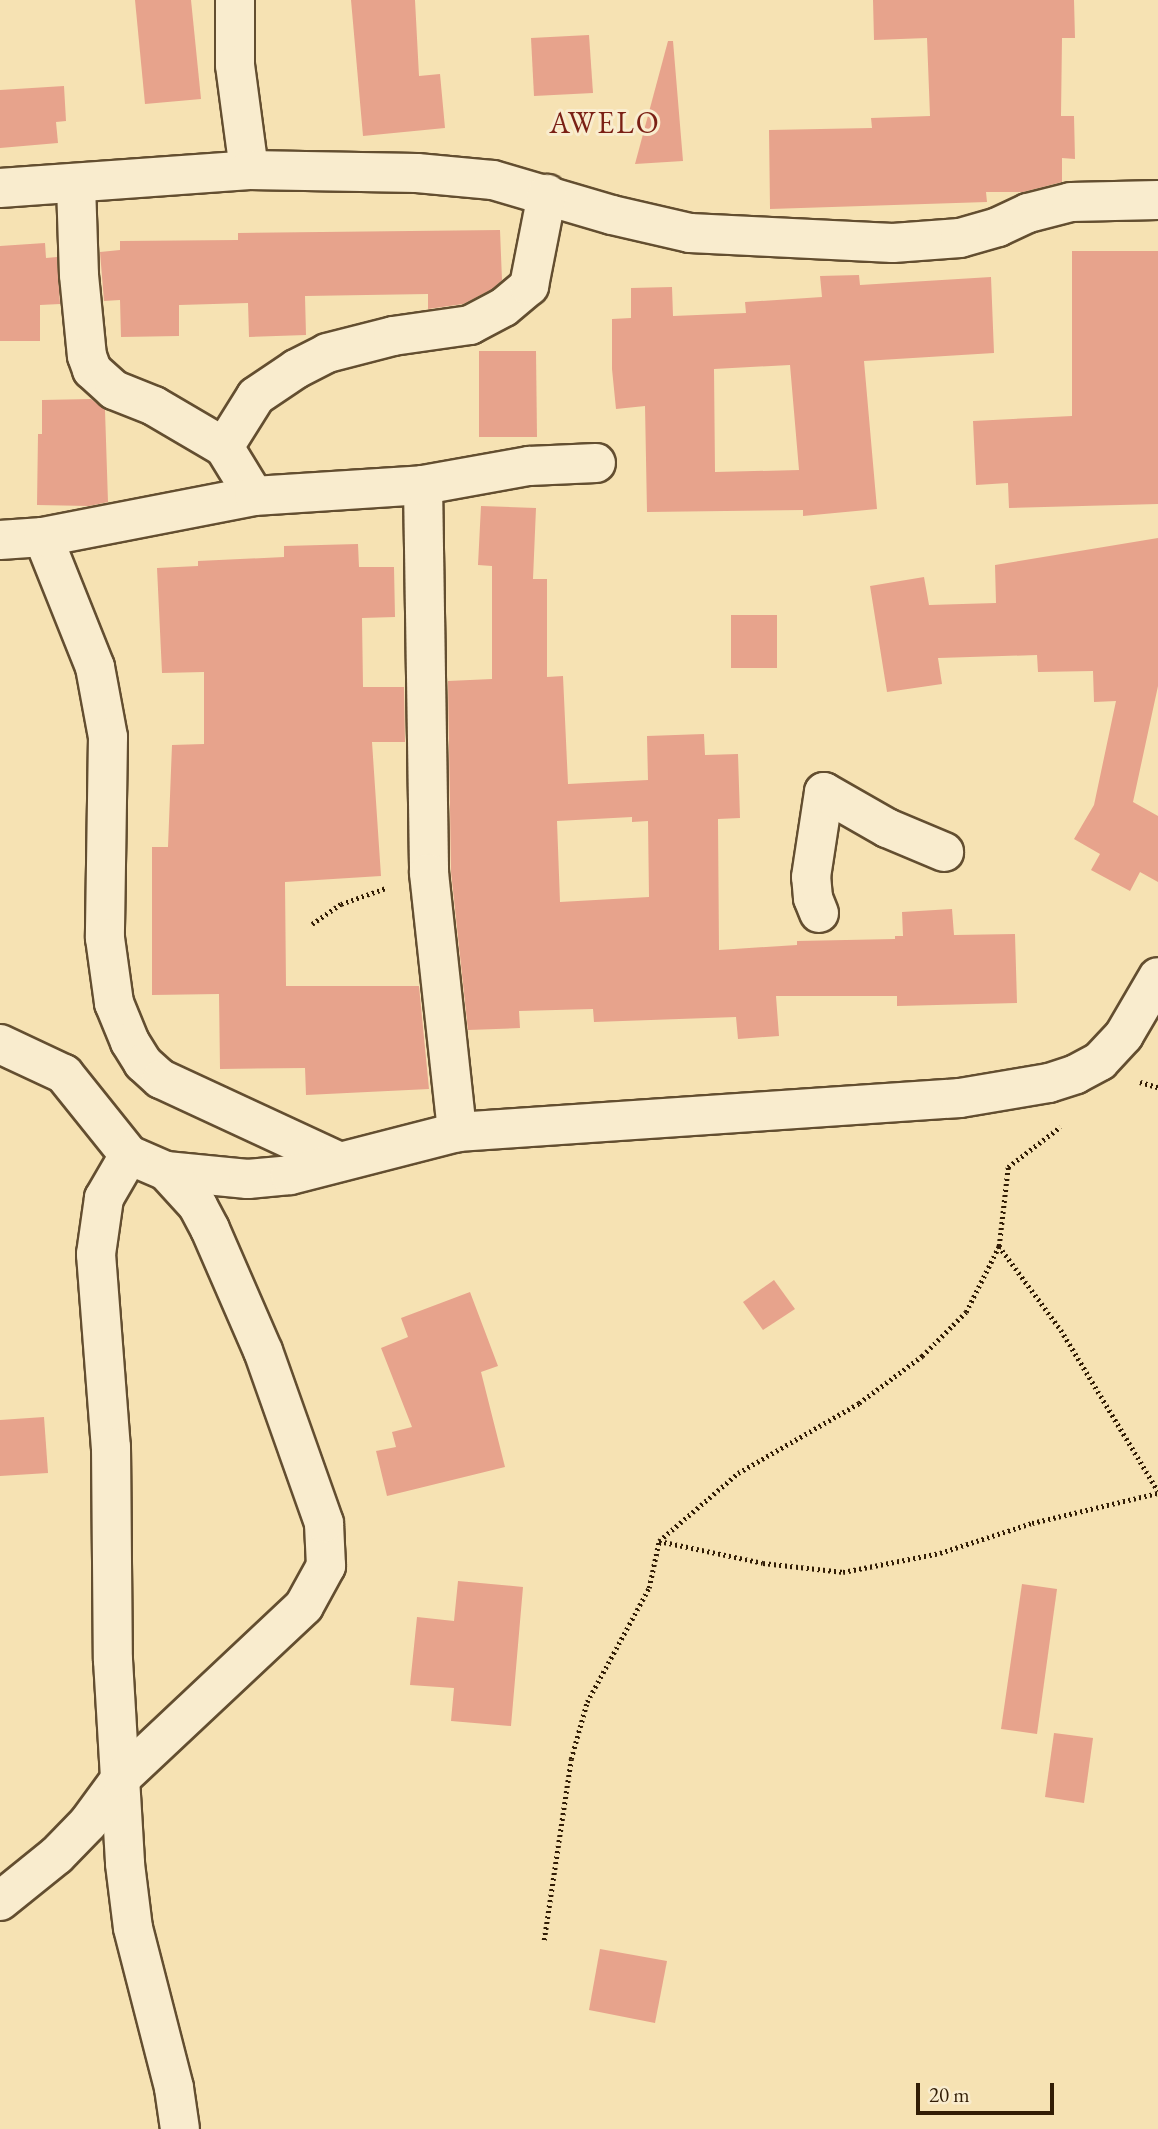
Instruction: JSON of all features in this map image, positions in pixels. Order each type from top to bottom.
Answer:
[{"type":"street","points":[[236,0],[235,65],[250,170]]},
{"type":"street","points":[[0,188],[76,185],[250,170],[417,173],[493,180],[612,215],[690,233],[893,243],[960,239],[998,227],[1028,213],[1071,202],[1158,200]]},
{"type":"street","points":[[76,185],[79,275],[87,356],[92,370],[114,390],[154,406],[224,447],[254,496]]},
{"type":"street","points":[[224,447],[256,396],[296,369],[327,353],[393,336],[470,325],[504,307],[529,286],[547,194]]},
{"type":"street","points":[[0,541],[43,537],[254,496],[423,485],[528,466],[596,463]]},
{"type":"street","points":[[423,485],[429,873],[457,1132]]},
{"type":"street","points":[[43,537],[95,667],[108,737],[105,938],[114,1003],[130,1042],[143,1063],[161,1079],[338,1161]]},
{"type":"street","points":[[819,913],[813,898],[811,877],[824,792],[887,828],[944,852]]},
{"type":"street","points":[[0,1044],[64,1074],[129,1155],[166,1171],[248,1179],[290,1175],[457,1132],[960,1098],[1049,1083],[1076,1074],[1100,1061],[1124,1035],[1158,977]]},
{"type":"street","points":[[129,1155],[104,1198],[96,1254],[111,1447],[113,1660],[125,1864],[133,1928],[174,2088],[180,2129]]},
{"type":"street","points":[[0,1901],[34,1877],[74,1838],[121,1778],[304,1606],[321,1580],[328,1554],[324,1522],[263,1351],[236,1286],[198,1206],[166,1171]]},
{"type":"path","points":[[312,924],[341,904],[429,873]]},
{"type":"path","points":[[544,1940],[571,1759],[587,1702],[649,1588],[659,1541],[738,1473],[859,1403],[922,1356],[966,1312],[999,1246],[1008,1167],[1067,1122]]},
{"type":"path","points":[[659,1541],[763,1563],[843,1572],[940,1553],[1032,1523],[1158,1492],[1060,1330],[999,1246]]},
{"type":"building","points":[[135,0],[191,0],[201,99],[145,104]]},
{"type":"building","points":[[351,0],[415,0],[419,76],[440,74],[445,128],[363,136]]},
{"type":"building","points":[[873,0],[1074,0],[1075,38],[1062,38],[1061,116],[1074,116],[1075,159],[1062,158],[1062,182],[1023,192],[986,192],[987,202],[770,209],[769,130],[872,128],[871,118],[930,116],[927,38],[874,40]]},
{"type":"building","points":[[589,35],[593,93],[534,96],[531,38]]},
{"type":"building","points":[[668,41],[673,41],[683,161],[635,164]]},
{"type":"building","points":[[64,86],[66,121],[56,122],[58,143],[0,148],[0,90]]},
{"type":"building","points":[[500,230],[502,280],[492,289],[463,304],[428,309],[428,294],[305,296],[306,335],[249,337],[248,303],[179,305],[179,336],[121,337],[120,300],[104,301],[100,252],[120,250],[120,241],[238,240],[238,233]]},
{"type":"building","points":[[45,243],[46,258],[57,257],[60,304],[40,305],[40,341],[0,341],[0,246]]},
{"type":"building","points":[[1072,251],[1158,251],[1158,504],[1009,508],[1008,483],[976,485],[973,421],[1072,416]]},
{"type":"building","points":[[859,275],[860,285],[991,277],[994,353],[864,361],[877,509],[803,516],[803,510],[647,512],[645,406],[616,409],[612,369],[612,319],[631,318],[631,288],[672,287],[673,316],[746,313],[745,302],[822,297],[820,276]],"holes":[[[790,365],[799,470],[715,472],[714,369]]]},
{"type":"building","points":[[479,351],[536,351],[537,437],[479,437]]},
{"type":"building","points":[[91,399],[105,410],[108,502],[89,506],[37,505],[38,434],[42,434],[42,400]]},
{"type":"building","points":[[481,506],[536,508],[533,579],[547,579],[547,677],[563,676],[568,784],[648,780],[647,736],[704,734],[705,755],[738,754],[740,818],[718,819],[719,950],[797,945],[797,941],[895,939],[895,936],[903,936],[902,912],[952,909],[954,935],[1015,934],[1017,1003],[897,1006],[897,996],[776,996],[779,1036],[738,1039],[736,1017],[594,1022],[593,1009],[519,1011],[520,1028],[468,1030],[451,872],[448,681],[492,679],[492,566],[478,565]],"holes":[[[632,817],[632,822],[648,821],[649,897],[560,902],[557,821]]]},
{"type":"building","points":[[1158,538],[1158,686],[1133,802],[1158,816],[1158,882],[1140,872],[1130,891],[1091,870],[1100,854],[1074,839],[1094,805],[1116,701],[1094,702],[1093,671],[1038,672],[1037,655],[938,658],[942,684],[887,692],[870,586],[924,577],[929,605],[996,603],[995,565]]},
{"type":"building","points":[[358,544],[359,567],[394,567],[395,617],[362,618],[363,687],[404,687],[405,742],[372,742],[381,876],[285,882],[286,986],[419,986],[429,1089],[306,1095],[305,1068],[220,1069],[219,994],[152,995],[152,847],[168,847],[172,745],[204,744],[204,672],[162,673],[157,568],[198,566],[198,561],[284,557],[284,546]]},
{"type":"building","points":[[731,615],[777,615],[777,668],[731,668]]},
{"type":"building","points":[[774,1280],[795,1309],[763,1330],[743,1302]]},
{"type":"building","points":[[470,1292],[498,1366],[481,1372],[505,1467],[387,1496],[376,1451],[396,1447],[392,1432],[412,1427],[381,1348],[408,1337],[401,1318]]},
{"type":"building","points":[[44,1417],[48,1473],[0,1476],[0,1420]]},
{"type":"building","points":[[458,1581],[523,1587],[511,1726],[451,1721],[454,1688],[410,1685],[417,1617],[454,1621]]},
{"type":"building","points":[[1022,1584],[1057,1589],[1037,1734],[1001,1729]]},
{"type":"building","points":[[1054,1733],[1093,1738],[1084,1803],[1045,1797]]},
{"type":"building","points":[[600,1949],[667,1961],[655,2023],[589,2010]]},
{"type":"district","name":"AWELO","points":[[605,123]]}]
